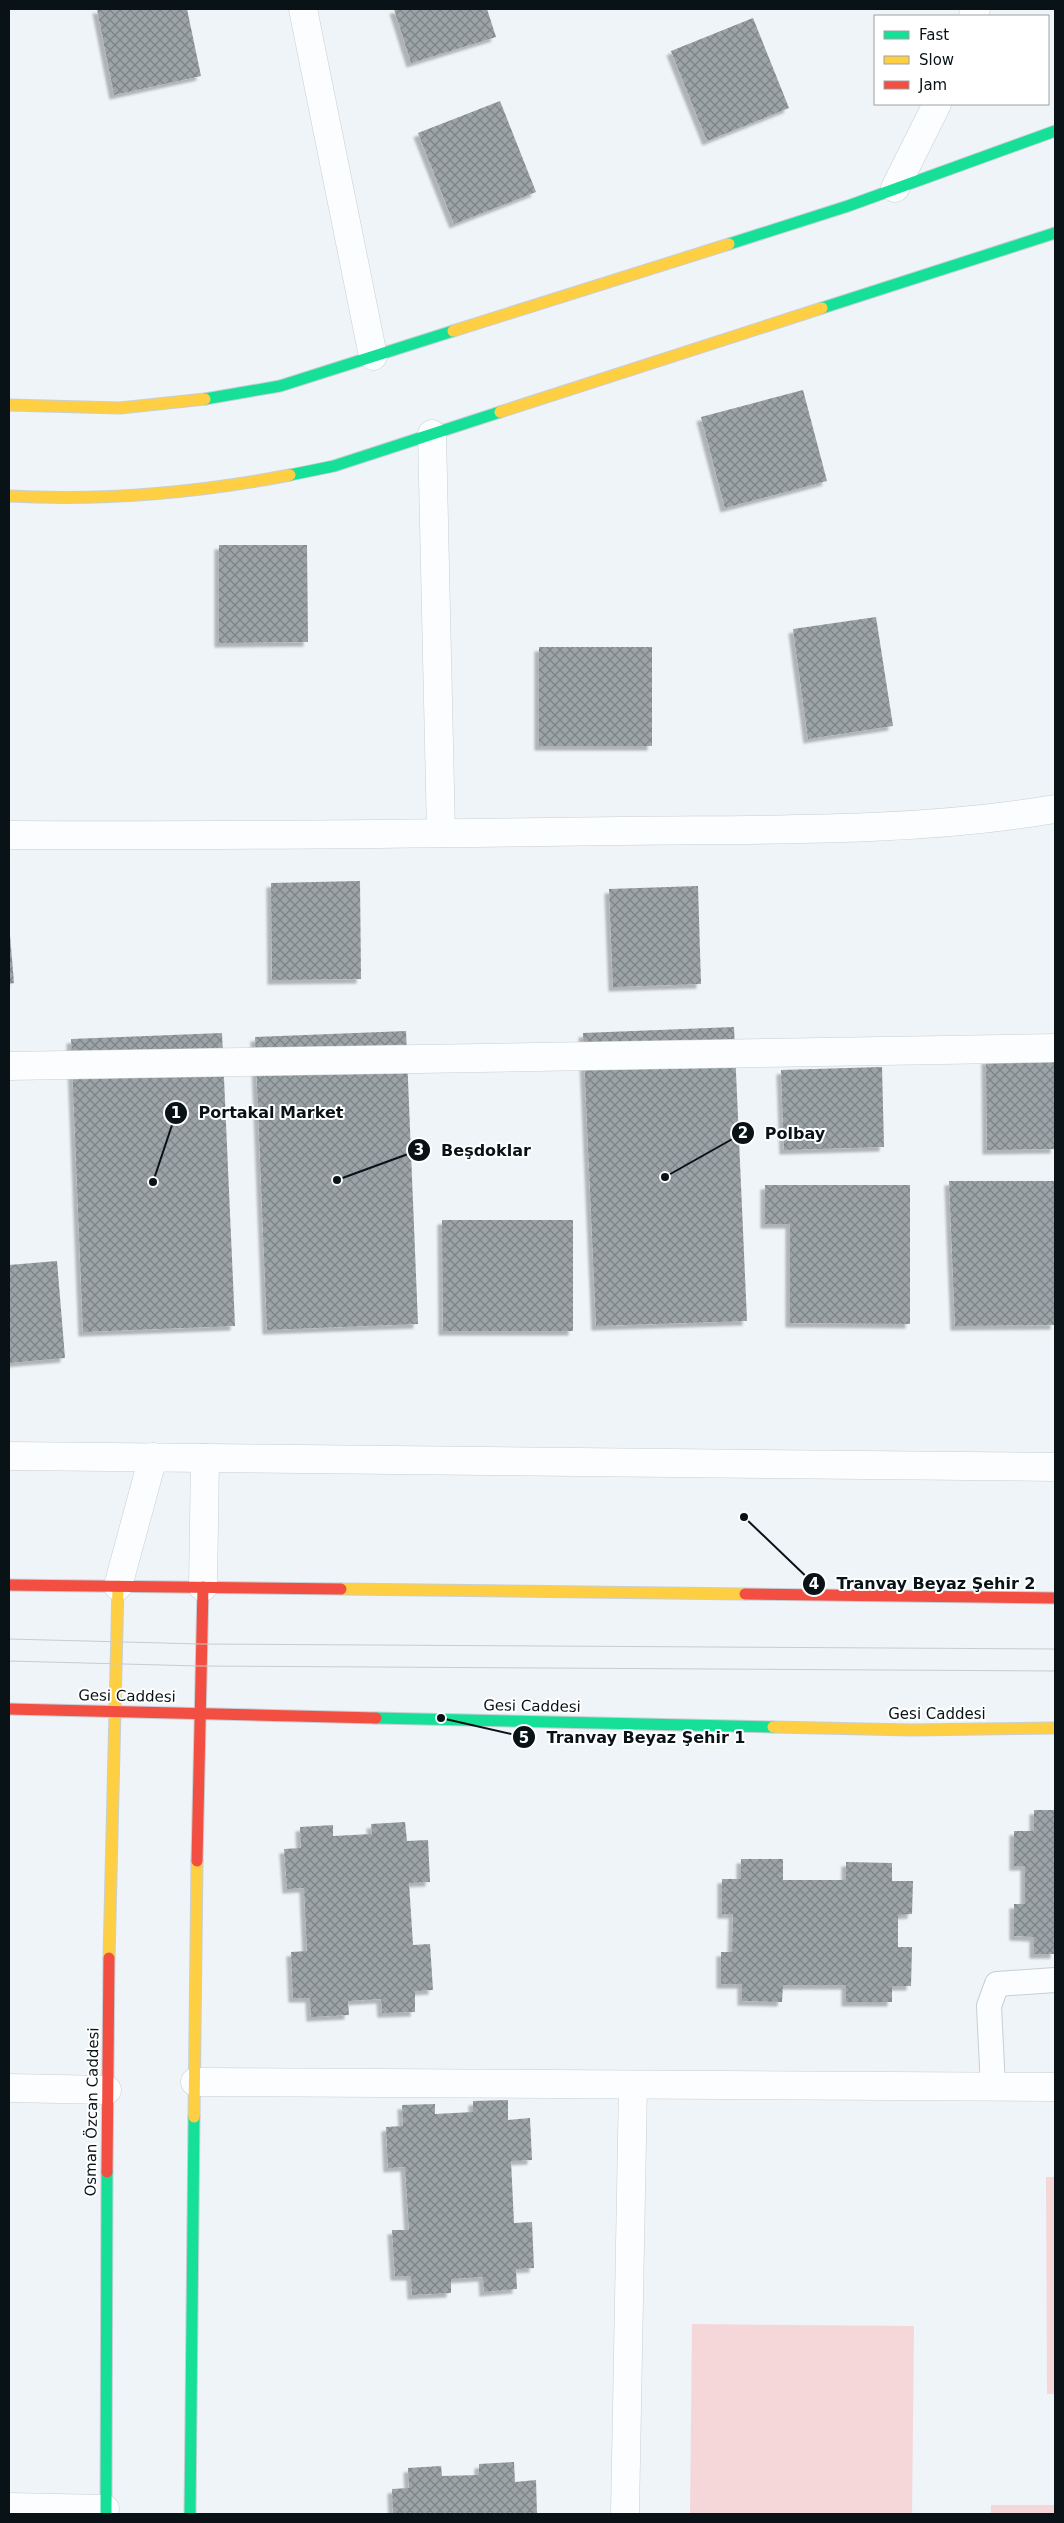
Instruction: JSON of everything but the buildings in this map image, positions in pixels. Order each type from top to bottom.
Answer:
[{"type":"main road","points":[[9,405],[120,408],[228,396],[280,386],[848,206],[1055,131]]},
{"type":"main road","points":[[9,496],[110,499],[182,494],[258,483],[334,466],[1055,233]]},
{"type":"main road","points":[[9,1585],[1055,1598]]},
{"type":"main road","name":"Osman Özcan Caddesi","points":[[106,2511],[107,2090],[118,1586]]},
{"type":"main road","points":[[190,2514],[199,1713],[203,1587]]},
{"type":"main road","name":"Gesi Caddesi","points":[[9,1708],[912,1730],[1055,1728]]},
{"type":"street","points":[[303,9],[373,356]]},
{"type":"street","points":[[895,188],[936,105]]},
{"type":"street","points":[[432,434],[441,833]]},
{"type":"street","points":[[9,835],[279,836],[828,830],[932,824],[1055,808]]},
{"type":"street","points":[[9,1066],[1055,1048]]},
{"type":"street","points":[[9,1456],[1055,1467]]},
{"type":"street","points":[[118,1586],[153,1458]]},
{"type":"street","points":[[203,1587],[205,1458]]},
{"type":"street","points":[[195,2082],[1055,2087]]},
{"type":"street","points":[[625,2514],[633,2085]]},
{"type":"street","points":[[9,2088],[107,2090]]},
{"type":"street","points":[[9,2507],[106,2511]]},
{"type":"lane","points":[[993,2087],[989,2006],[997,1984],[1055,1980]]},
{"type":"shaded area","points":[[1046,2177],[1055,2177],[1055,2394],[1047,2394]]},
{"type":"shaded area","points":[[692,2324],[914,2326],[912,2514],[690,2514]]},
{"type":"shaded area","points":[[991,2505],[1055,2505],[1055,2514],[991,2514]]},
{"type":"tram line","points":[[9,1639],[201,1644],[1055,1649]]},
{"type":"tram line","points":[[9,1661],[200,1666],[1055,1671]]},
{"type":"traffic: fast","points":[[729,244],[848,206],[1055,131]]},
{"type":"traffic: fast","points":[[822,308],[1055,233]]},
{"type":"traffic: fast","points":[[205,399],[280,386],[453,331]]},
{"type":"traffic: fast","points":[[290,475],[334,466],[500,412]]},
{"type":"traffic: fast","points":[[376,1718],[773,1727]]},
{"type":"traffic: fast","points":[[190,2514],[194,2117]]},
{"type":"traffic: fast","points":[[106,2514],[107,2172]]},
{"type":"traffic: slow","points":[[453,331],[729,244]]},
{"type":"traffic: slow","points":[[500,412],[822,308]]},
{"type":"traffic: slow","points":[[9,405],[120,408],[205,399]]},
{"type":"traffic: slow","points":[[9,496],[80,497],[150,494],[220,487],[290,475]]},
{"type":"traffic: slow","points":[[109,1958],[118,1586]]},
{"type":"traffic: slow","points":[[341,1589],[745,1594]]},
{"type":"traffic: slow","points":[[773,1727],[912,1730],[1055,1728]]},
{"type":"traffic: slow","points":[[194,2117],[197,1861]]},
{"type":"traffic: jam","points":[[9,1585],[341,1589]]},
{"type":"traffic: jam","points":[[197,1861],[203,1587]]},
{"type":"traffic: jam","points":[[745,1594],[1055,1598]]},
{"type":"traffic: jam","points":[[9,1709],[376,1718]]},
{"type":"traffic: jam","points":[[107,2172],[109,1958]]},
{"type":"place","name":"Polbay","points":[[665,1177]]},
{"type":"place","name":"Beşdoklar","points":[[337,1180]]},
{"type":"place","name":"Portakal Market","points":[[153,1182]]},
{"type":"place","name":"Tranvay Beyaz Şehir 2","points":[[744,1517]]},
{"type":"place","name":"Tranvay Beyaz Şehir 1","points":[[441,1718]]}]
